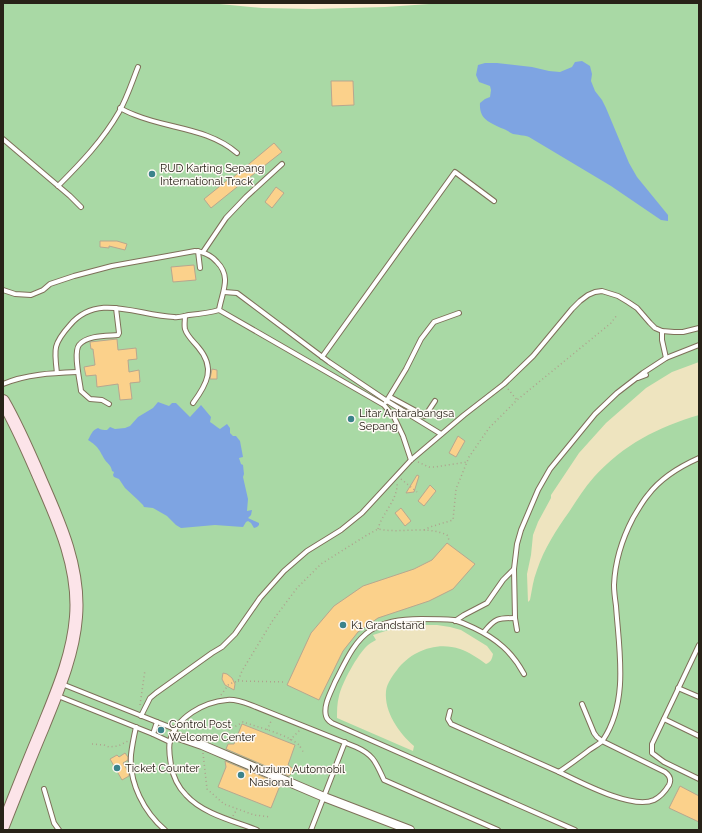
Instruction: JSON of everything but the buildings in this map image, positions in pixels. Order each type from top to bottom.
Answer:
[{"type":"street","points":[[3,401],[19,430],[56,516],[70,555],[75,582],[76,617],[68,662],[3,826]]},
{"type":"street","points":[[173,735],[324,797],[410,830]]},
{"type":"lane","points":[[58,186],[97,145],[120,108],[138,67]]},
{"type":"lane","points":[[120,108],[135,115],[215,138],[236,153]]},
{"type":"lane","points":[[3,139],[81,207]]},
{"type":"lane","points":[[203,252],[226,218],[246,197],[282,164]]},
{"type":"lane","points":[[322,357],[455,172],[494,201]]},
{"type":"lane","points":[[198,251],[200,268]]},
{"type":"lane","points":[[3,290],[15,294],[31,295],[43,290],[50,284],[74,276],[112,266],[198,251],[214,258],[224,270],[224,292],[219,310]]},
{"type":"lane","points":[[142,716],[150,698],[156,692],[230,640],[260,598],[288,567],[307,551],[340,530],[362,513],[411,460],[464,415],[504,384],[538,350],[572,308],[588,295],[602,291],[618,296],[637,308],[655,328],[662,331],[684,332],[699,328]]},
{"type":"lane","points":[[224,292],[237,293],[322,357],[441,434]]},
{"type":"lane","points":[[57,373],[55,357],[57,341],[72,323],[82,315],[95,309],[110,307],[175,318],[204,314],[219,310],[384,405],[394,417],[403,436],[411,460]]},
{"type":"lane","points":[[109,404],[102,400],[90,399],[82,391],[76,353],[78,346],[84,341],[93,337],[118,335],[119,332],[116,308]]},
{"type":"lane","points":[[384,405],[406,369],[421,339],[434,322],[459,313]]},
{"type":"lane","points":[[185,316],[185,327],[187,334],[202,352],[207,362],[208,370],[203,390],[193,403]]},
{"type":"lane","points":[[662,331],[662,340],[666,358]]},
{"type":"lane","points":[[517,630],[515,618],[514,569],[517,544],[520,530],[538,490],[550,469],[595,414],[617,393],[666,358],[699,345]]},
{"type":"lane","points":[[3,384],[10,381],[35,376],[78,372]]},
{"type":"lane","points":[[633,381],[646,375]]},
{"type":"lane","points":[[388,399],[425,416],[435,401]]},
{"type":"lane","points":[[559,772],[602,741],[612,722],[617,707],[620,687],[620,668],[614,585],[621,546],[629,527],[648,494],[659,483],[685,464],[699,458]]},
{"type":"lane","points":[[538,490],[550,475]]},
{"type":"lane","points":[[455,620],[486,603],[503,580],[514,569]]},
{"type":"lane","points":[[484,632],[496,620],[502,618],[515,618]]},
{"type":"lane","points":[[524,674],[503,646],[484,632],[467,624],[455,620],[444,619],[403,620],[390,622],[372,629],[363,636],[355,646],[342,667],[330,694],[326,705],[326,716],[327,720],[332,723],[575,830]]},
{"type":"lane","points":[[699,647],[652,744],[652,754],[664,762],[699,779]]},
{"type":"lane","points":[[60,683],[157,722],[173,735]]},
{"type":"lane","points":[[678,688],[699,697]]},
{"type":"lane","points":[[56,695],[153,734],[173,735]]},
{"type":"lane","points":[[257,830],[216,815],[192,801],[179,786],[172,771],[170,761],[173,735],[182,720],[206,704],[227,700],[237,700],[345,742],[367,752],[374,760],[384,780],[498,830]]},
{"type":"lane","points":[[450,711],[448,719],[451,724],[589,786],[616,797],[644,802],[654,800],[659,797],[670,784],[668,775],[665,772],[602,741],[597,737],[582,704]]},
{"type":"lane","points":[[664,720],[699,736]]},
{"type":"lane","points":[[153,734],[157,722]]},
{"type":"lane","points":[[136,727],[131,756],[134,783],[147,811],[156,823],[164,830]]},
{"type":"lane","points":[[311,830],[345,742]]},
{"type":"lane","points":[[44,789],[54,823],[59,830]]},
{"type":"path","points":[[424,530],[453,520],[456,489],[469,457],[489,428],[517,400],[611,323],[617,315]]},
{"type":"path","points":[[510,392],[517,400]]},
{"type":"path","points":[[411,460],[429,467],[467,462]]},
{"type":"path","points":[[396,475],[417,492]]},
{"type":"path","points":[[238,681],[242,671],[273,620],[297,588],[321,564],[378,529],[382,518],[394,497],[397,486],[396,475]]},
{"type":"path","points":[[378,529],[386,531],[424,530],[441,532],[447,535],[449,540]]},
{"type":"path","points":[[140,705],[145,670]]},
{"type":"path","points":[[216,702],[229,684],[238,681],[286,682]]},
{"type":"path","points":[[267,730],[274,714]]},
{"type":"path","points":[[290,740],[304,726]]},
{"type":"path","points":[[92,744],[104,745],[109,748],[118,746],[127,741]]},
{"type":"path","points":[[232,821],[237,808]]},
{"type":"green space","name":"Litar Antarabangsa Sepang","points":[[3,3],[209,3],[262,8],[313,9],[385,7],[444,3],[699,3],[699,830],[3,830]]},
{"type":"sand","points":[[699,362],[699,415],[669,425],[642,438],[629,446],[594,477],[587,485],[547,547],[540,562],[530,600],[528,602],[527,574],[533,535],[551,498],[551,495],[579,453],[606,423],[646,388],[672,372]]},
{"type":"sand","points":[[437,625],[461,630],[487,646],[493,654],[491,660],[486,664],[473,655],[460,649],[442,646],[434,647],[417,653],[403,663],[397,670],[390,679],[386,691],[387,707],[398,728],[414,746],[413,751],[337,718],[338,699],[343,684],[359,655],[368,645],[376,640],[373,635],[395,628]]},
{"type":"water","points":[[582,61],[590,66],[592,74],[591,81],[595,91],[606,108],[629,163],[637,177],[668,215],[668,221],[661,220],[611,186],[529,137],[513,134],[489,122],[481,113],[480,103],[490,97],[491,90],[490,86],[479,82],[476,75],[478,65],[485,63],[497,63],[560,72],[572,67],[575,62]]},
{"type":"water","points":[[158,402],[169,406],[172,403],[176,403],[190,417],[201,405],[211,417],[210,422],[220,429],[227,424],[230,428],[230,433],[233,436],[236,436],[240,441],[243,457],[239,458],[241,464],[243,465],[243,477],[248,499],[247,511],[252,510],[251,515],[248,518],[259,523],[257,527],[254,528],[248,521],[243,527],[215,525],[181,528],[167,516],[153,508],[144,507],[125,488],[119,479],[114,477],[114,472],[110,466],[98,449],[88,440],[94,430],[98,428],[101,430],[107,430],[110,427],[115,429],[130,426],[138,417],[153,408]]},
{"type":"place","name":"RUD Karting Sepang International Track","points":[[152,174]]},
{"type":"place","name":"Litar Antarabangsa Sepang","points":[[351,419]]},
{"type":"place","name":"K1 Grandstand","points":[[343,625]]},
{"type":"place","name":"Control Post Welcome Center","points":[[161,730]]},
{"type":"place","name":"Ticket Counter","points":[[117,768]]},
{"type":"place","name":"Muzium Automobil Nasional","points":[[241,775]]}]
